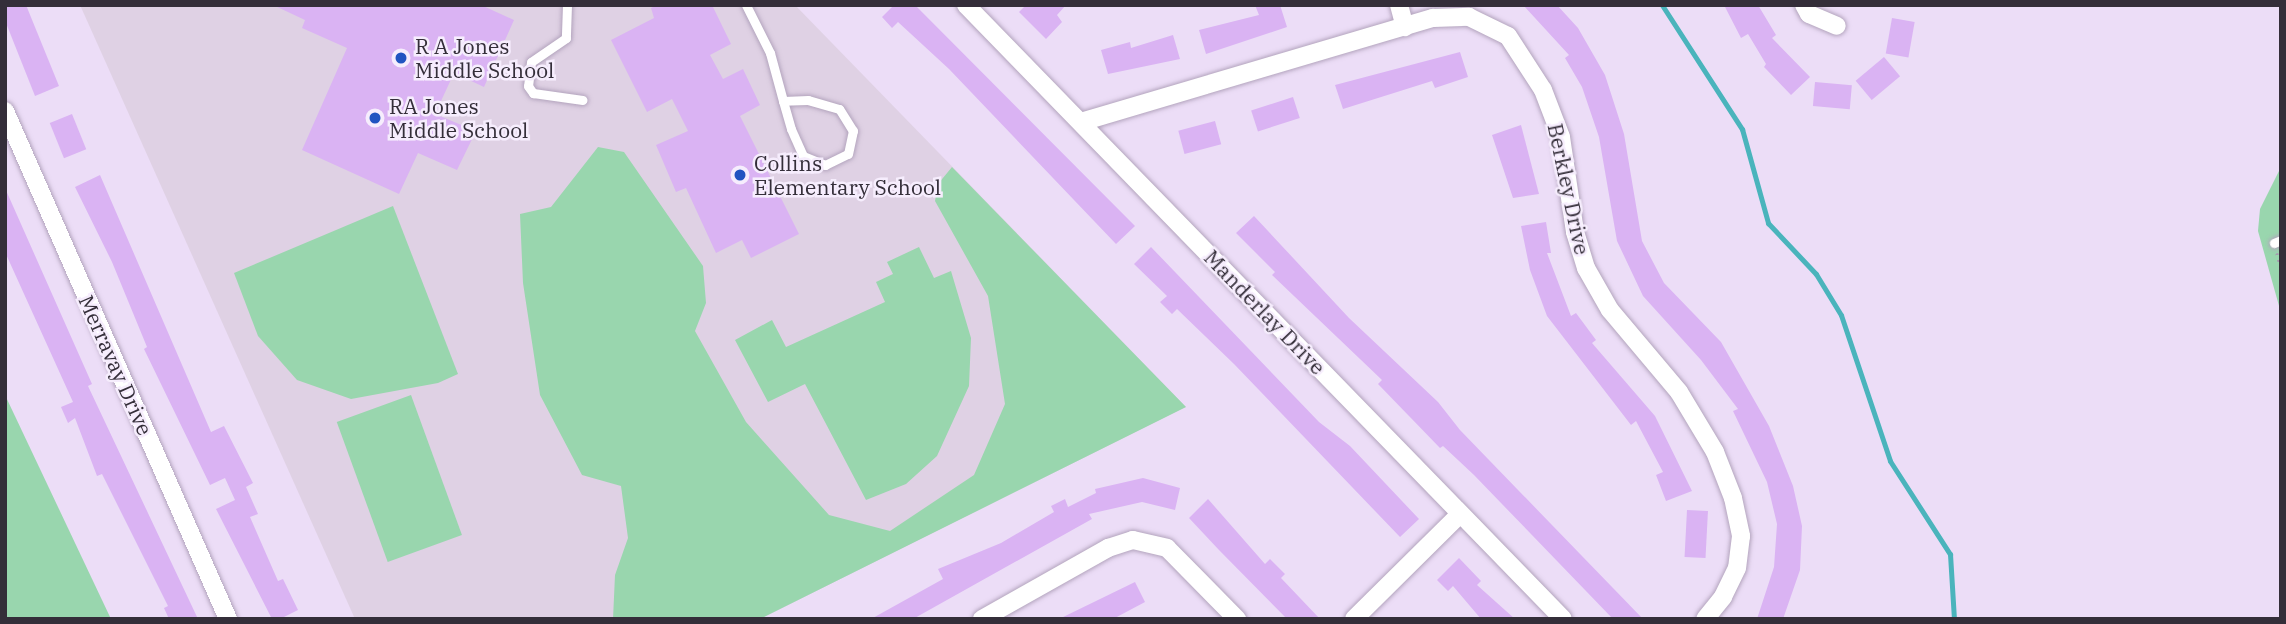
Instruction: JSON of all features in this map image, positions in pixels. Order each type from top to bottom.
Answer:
[{"type":"street","name":"Manderlay Drive","points":[[966,5],[1563,619]]},
{"type":"street","points":[[1399,5],[1405,27]]},
{"type":"street","points":[[1804,5],[1808,14],[1837,26]]},
{"type":"street","name":"Berkley Drive","points":[[1081,122],[1405,27],[1453,16],[1485,21],[1514,42],[1543,90],[1561,137],[1575,232],[1586,268],[1610,310],[1679,392],[1715,452],[1733,498],[1741,537],[1737,568],[1723,597],[1705,619]]},
{"type":"street","name":"Merravay Drive","points":[[5,111],[228,619]]},
{"type":"street","points":[[1354,619],[1460,514]]},
{"type":"street","points":[[982,619],[1108,548],[1133,540],[1167,548],[1237,619]]},
{"type":"lane","points":[[567,5],[566,38],[531,62],[528,86],[533,93],[583,100]]},
{"type":"lane","points":[[746,5],[769,53],[783,101],[803,156],[825,165],[848,154],[852,131],[839,108],[808,100],[783,101]]},
{"type":"shaded area","points":[[80,5],[795,5],[1186,407],[760,619],[355,619]]},
{"type":"green space","points":[[598,147],[624,152],[703,266],[706,303],[695,331],[746,422],[829,515],[890,531],[974,475],[1005,404],[988,296],[935,201],[938,184],[952,167],[1186,407],[760,619],[613,619],[615,575],[628,538],[621,486],[582,475],[540,395],[523,283],[520,214],[551,207]]},
{"type":"green space","points":[[2281,167],[2281,313],[2258,231],[2260,209]]},
{"type":"green space","points":[[393,206],[458,374],[438,383],[351,399],[297,380],[258,336],[234,273]]},
{"type":"green space","points":[[919,247],[934,278],[951,271],[971,338],[969,386],[937,456],[906,484],[866,500],[805,384],[768,402],[735,340],[772,320],[786,347],[885,302],[876,282],[893,274],[887,262]]},
{"type":"green space","points":[[5,395],[111,619],[5,619]]},
{"type":"green space","points":[[411,395],[462,535],[388,562],[337,422]]},
{"type":"building","points":[[5,5],[26,5],[59,86],[35,96],[6,23]]},
{"type":"building","name":"RA Jones Middle School","points":[[273,5],[481,5],[514,20],[484,87],[454,73],[435,114],[476,131],[457,170],[418,153],[399,194],[302,150],[347,48],[302,28],[305,20]]},
{"type":"building","name":"Collins Elementary School","points":[[657,5],[712,5],[731,44],[710,55],[723,79],[743,69],[760,105],[740,116],[799,234],[751,258],[742,240],[716,253],[686,188],[676,192],[656,145],[688,131],[672,99],[647,112],[611,40],[654,18],[651,8]]},
{"type":"building","points":[[894,5],[915,5],[1135,226],[1116,244],[949,69],[898,22],[892,28],[882,17]]},
{"type":"building","points":[[1026,5],[1066,5],[1057,15],[1062,22],[1046,39],[1019,12]]},
{"type":"building","points":[[1255,5],[1280,5],[1287,27],[1206,54],[1199,30],[1259,15]]},
{"type":"building","points":[[1523,5],[1557,5],[1578,28],[1605,75],[1624,134],[1642,241],[1664,283],[1721,342],[1769,426],[1793,486],[1802,526],[1800,570],[1783,619],[1757,619],[1774,567],[1777,524],[1767,482],[1733,411],[1738,409],[1701,360],[1643,296],[1617,241],[1599,137],[1582,87],[1565,58],[1569,55]]},
{"type":"building","points":[[1724,5],[1758,5],[1776,35],[1772,38],[1810,77],[1791,95],[1764,67],[1766,64],[1748,34],[1741,38]]},
{"type":"building","points":[[1892,18],[1915,22],[1908,57],[1886,53]]},
{"type":"building","points":[[1173,35],[1180,59],[1108,74],[1101,50],[1130,42],[1131,48]]},
{"type":"building","points":[[1460,52],[1468,77],[1435,88],[1432,81],[1343,109],[1335,85]]},
{"type":"building","points":[[1884,57],[1900,76],[1872,100],[1856,81]]},
{"type":"building","points":[[1815,82],[1852,85],[1850,109],[1813,106]]},
{"type":"building","points":[[1293,97],[1300,118],[1258,132],[1251,111]]},
{"type":"building","points":[[72,114],[86,149],[64,158],[50,123]]},
{"type":"building","points":[[1215,121],[1221,144],[1185,154],[1178,131]]},
{"type":"building","points":[[1521,125],[1539,194],[1513,198],[1492,135]]},
{"type":"building","points":[[100,175],[211,432],[224,426],[253,483],[246,487],[258,514],[250,517],[278,581],[283,579],[298,610],[280,619],[272,619],[216,509],[235,500],[225,478],[210,485],[144,349],[147,347],[112,262],[75,187]]},
{"type":"building","points":[[5,188],[92,384],[88,386],[198,619],[169,619],[164,608],[168,606],[102,474],[97,476],[75,418],[68,423],[61,407],[73,402],[5,252]]},
{"type":"building","points":[[1254,216],[1349,318],[1438,402],[1460,430],[1643,619],[1613,619],[1474,475],[1443,446],[1440,448],[1378,384],[1382,380],[1272,275],[1275,272],[1236,233]]},
{"type":"building","points":[[1546,222],[1551,253],[1547,253],[1571,316],[1576,313],[1596,340],[1592,343],[1655,416],[1692,491],[1666,501],[1656,475],[1663,472],[1636,421],[1631,425],[1547,316],[1530,270],[1521,226]]},
{"type":"building","points":[[1151,247],[1319,422],[1350,446],[1419,519],[1400,537],[1234,364],[1177,309],[1172,314],[1160,302],[1167,296],[1134,264]]},
{"type":"building","points":[[1143,478],[1180,488],[1175,510],[1142,502],[1089,514],[1092,519],[913,619],[871,619],[943,579],[938,569],[1001,543],[1054,512],[1051,506],[1065,499],[1068,507],[1096,493],[1095,489]]},
{"type":"building","points":[[1208,499],[1265,564],[1270,559],[1285,574],[1281,578],[1320,619],[1287,619],[1189,518]]},
{"type":"building","points":[[1687,510],[1708,511],[1706,558],[1685,557]]},
{"type":"building","points":[[1459,558],[1481,581],[1477,585],[1515,619],[1481,619],[1453,586],[1448,591],[1437,580]]},
{"type":"building","points":[[1135,582],[1145,602],[1113,619],[1059,619]]},
{"type":"waterway","points":[[1662,5],[1742,129],[1768,223],[1816,274],[1841,315],[1890,461],[1950,554],[1954,619]]},
{"type":"place","name":"R A Jones Middle School","points":[[401,58]]},
{"type":"place","name":"RA Jones Middle School","points":[[375,118]]},
{"type":"place","name":"Collins Elementary School","points":[[740,175]]}]
